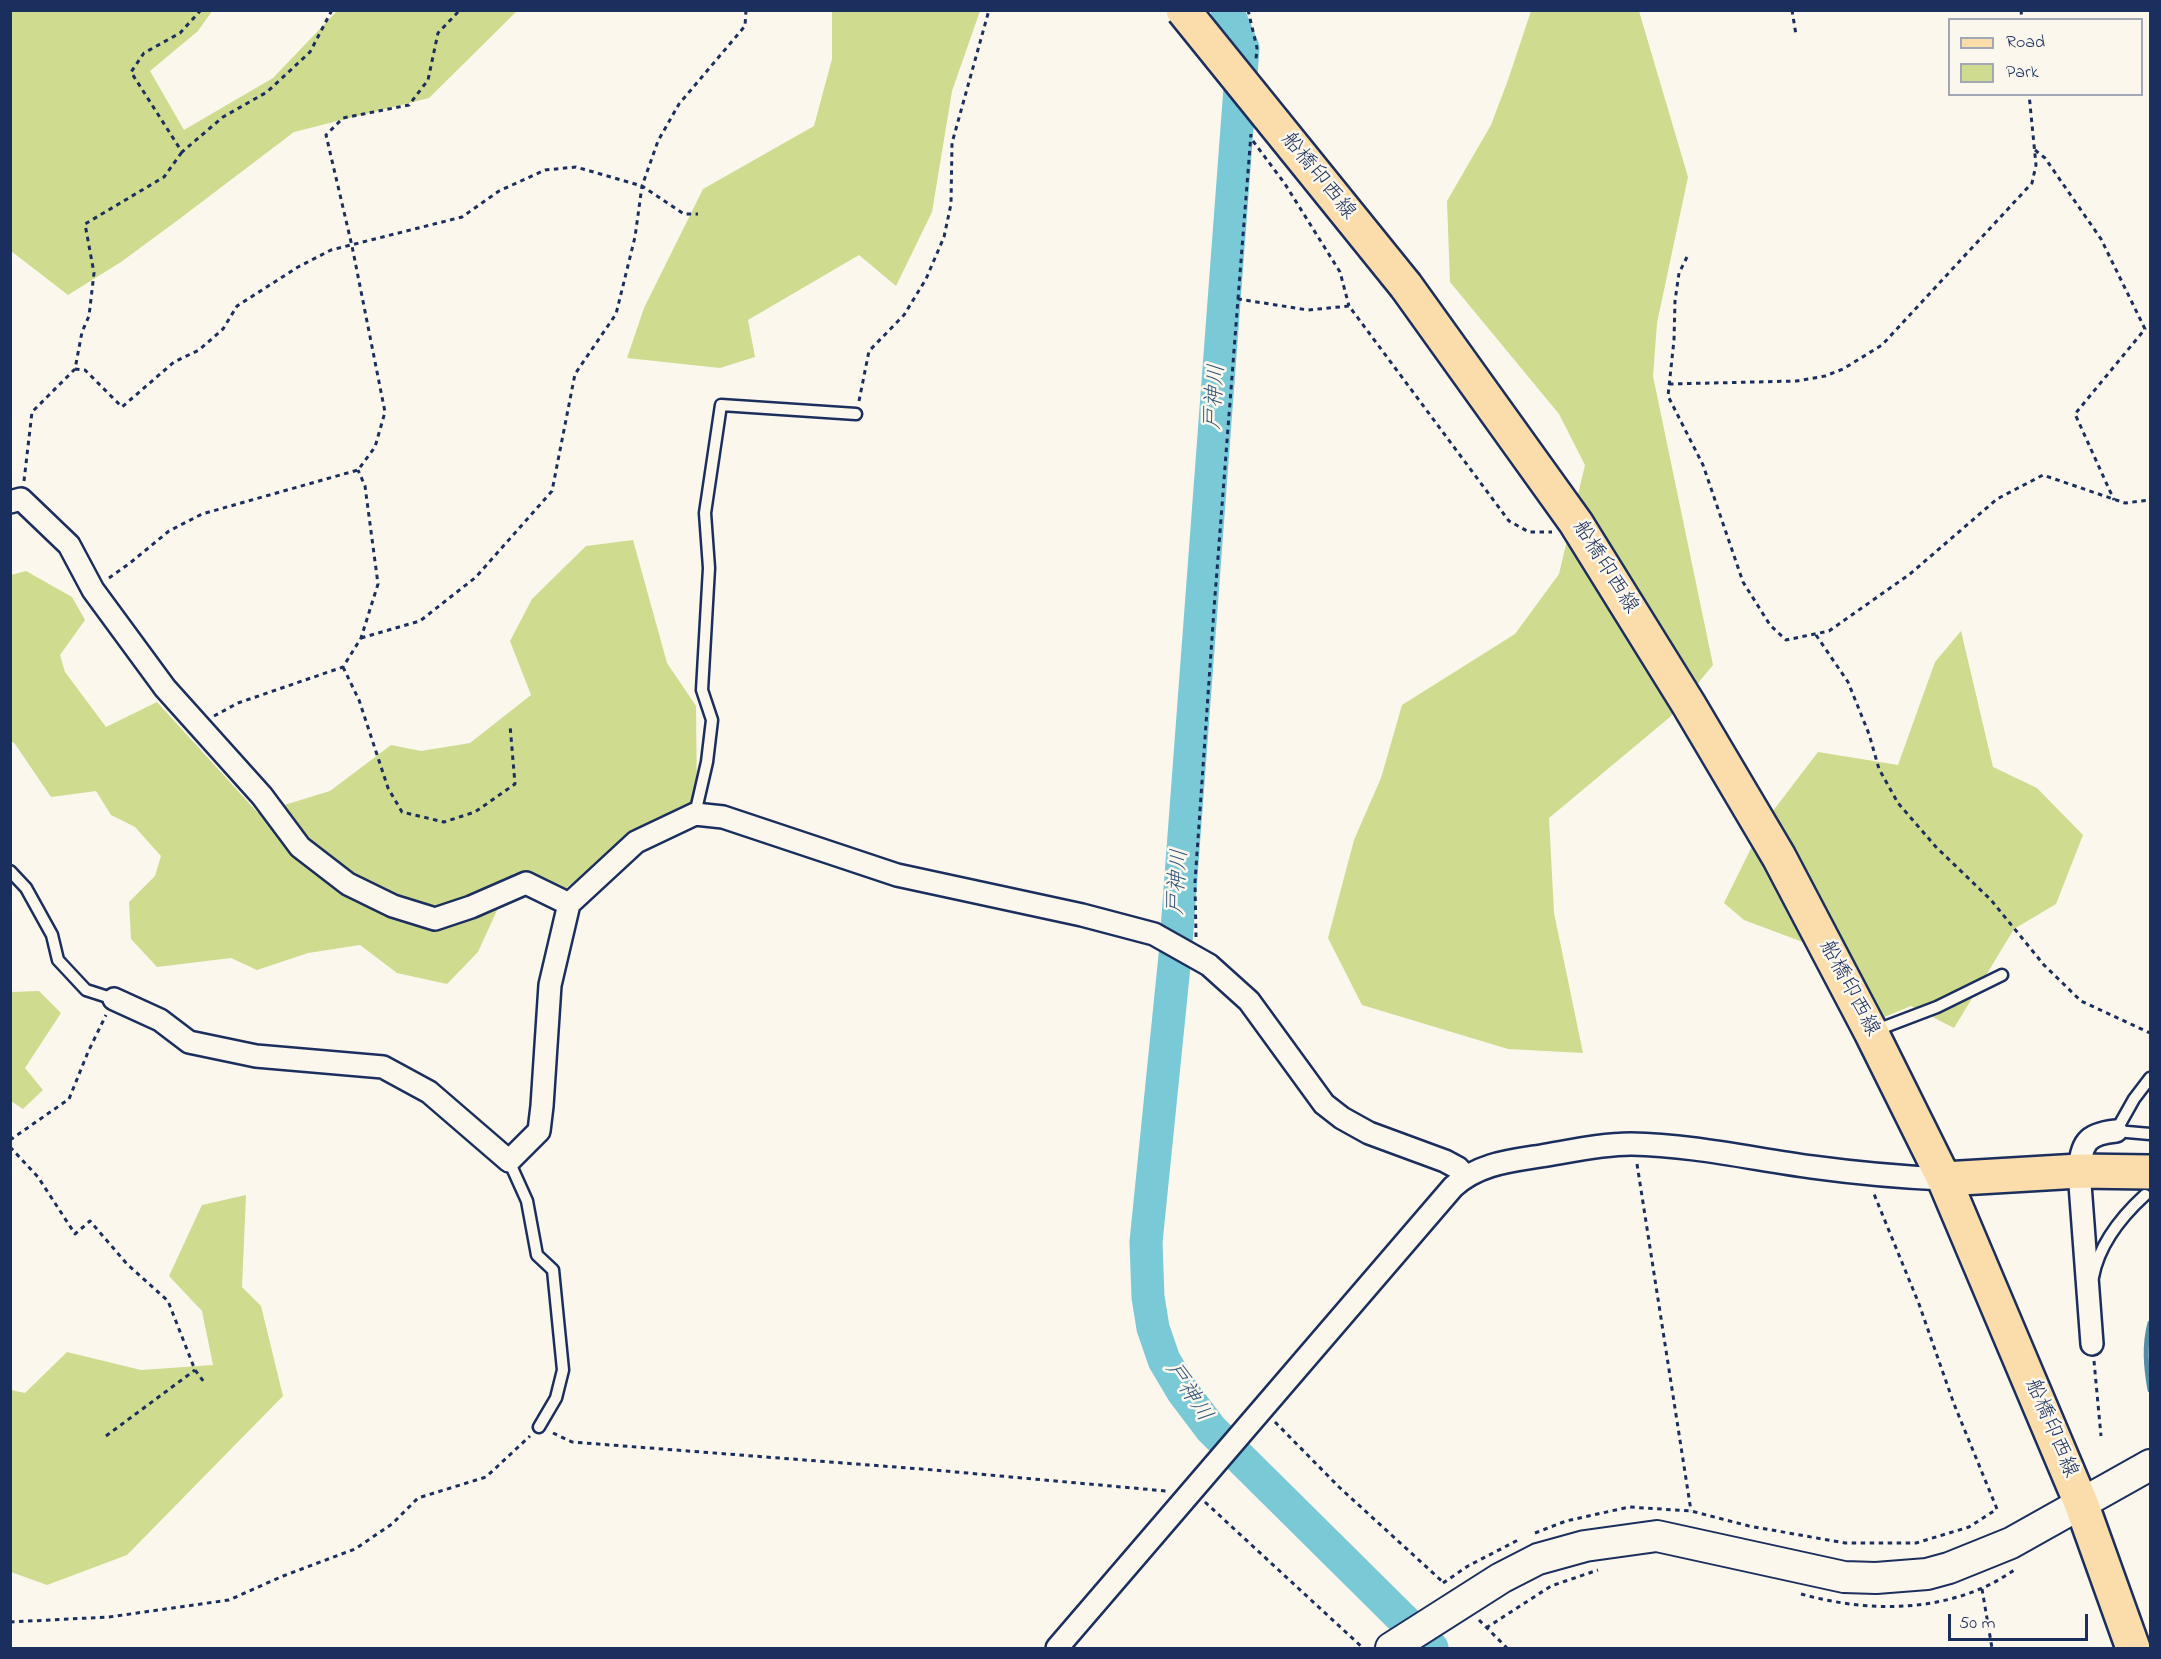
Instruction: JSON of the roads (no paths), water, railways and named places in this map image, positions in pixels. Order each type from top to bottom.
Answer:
[{"type":"main road","name":"船橋印西線","points":[[1183,10],[1406,286],[1576,523],[1689,705],[1773,847],[1871,1032],[1944,1179],[2081,1503],[2133,1648]]},
{"type":"main road","points":[[1944,1179],[2079,1171],[2148,1184]]},
{"type":"street","points":[[16,500],[69,545],[93,590],[165,688],[199,723],[262,796],[300,847],[348,884],[384,902],[435,919],[471,907],[526,883],[569,904]]},
{"type":"street","points":[[114,999],[160,1020],[189,1042],[256,1056],[383,1067],[429,1092],[509,1161],[539,1131],[543,1106],[550,985],[569,904],[636,842],[695,814],[723,817],[897,875],[1082,915],[1154,934],[1209,965],[1249,1001],[1324,1104],[1342,1118],[1369,1133],[1445,1161],[1458,1168],[1465,1176]]},
{"type":"street","points":[[2092,1344],[2079,1171],[2081,1152],[2086,1142],[2095,1136],[2116,1131]]},
{"type":"street","points":[[1058,1648],[1453,1187],[1465,1176],[1482,1167],[1521,1159],[1634,1144],[1865,1173],[1944,1179]]},
{"type":"street","points":[[1394,1647],[1501,1578],[1538,1559],[1585,1546],[1657,1536],[1844,1578],[1918,1575],[1948,1568],[2019,1539],[2151,1465]]},
{"type":"lane","points":[[695,814],[707,762],[712,720],[702,690],[709,568],[705,513],[721,405],[856,414]]},
{"type":"lane","points":[[10,871],[26,888],[52,935],[58,960],[86,990],[114,999]]},
{"type":"lane","points":[[1871,1032],[1937,1007],[2002,975]]},
{"type":"lane","points":[[2151,1078],[2134,1099],[2116,1131],[2151,1134]]},
{"type":"lane","points":[[509,1161],[526,1201],[537,1255],[553,1270],[563,1370],[555,1398],[539,1427]]},
{"type":"lane","points":[[2089,1298],[2099,1256],[2113,1231],[2148,1184]]},
{"type":"waterway","name":"戸神川","points":[[1227,10],[1243,48],[1175,956],[1146,1242],[1148,1297],[1153,1328],[1164,1360],[1183,1392],[1211,1429],[1432,1648]]},
{"type":"waterway","points":[[2150,1323],[2146,1356],[2150,1390]]}]
